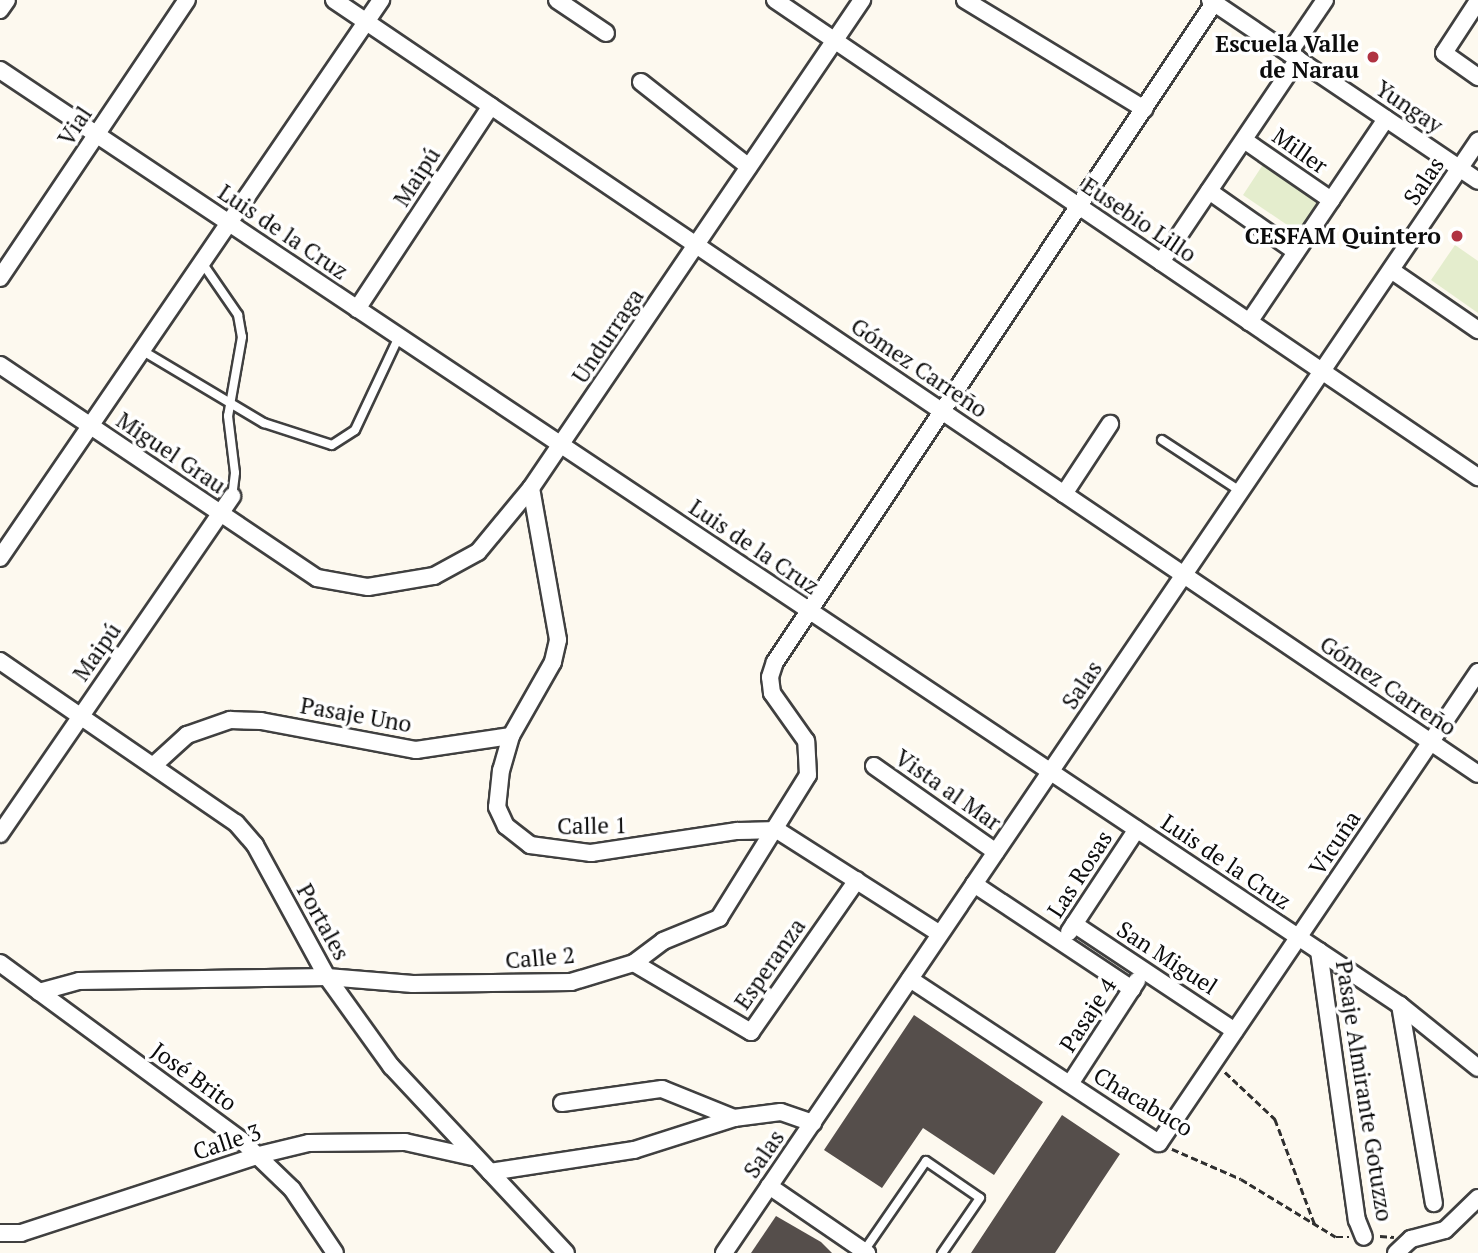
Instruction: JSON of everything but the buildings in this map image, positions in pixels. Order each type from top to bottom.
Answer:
[{"type":"street","points":[[0,10],[7,0]]},
{"type":"street","name":"Vial","points":[[0,278],[187,0]]},
{"type":"street","name":"Gómez Carreño","points":[[334,0],[1478,774]]},
{"type":"street","points":[[0,558],[231,224],[381,0]]},
{"type":"street","points":[[557,0],[606,33]]},
{"type":"street","name":"Eusebio Lillo","points":[[775,0],[1478,477]]},
{"type":"street","name":"Undurraga","points":[[317,578],[368,587],[434,576],[478,552],[531,488],[562,445],[862,0]]},
{"type":"street","points":[[965,0],[1144,109]]},
{"type":"street","points":[[1161,262],[1244,140],[1325,0]]},
{"type":"street","name":"Calle 2","points":[[39,992],[79,981],[327,977],[413,984],[516,985],[571,982],[634,963],[663,941],[719,918],[805,783],[810,757],[802,733],[772,694],[770,677],[775,662],[1144,109],[1213,1]]},
{"type":"street","name":"Yungay","points":[[1213,1],[1478,181]]},
{"type":"street","points":[[1478,1],[1444,53],[1478,77]]},
{"type":"street","name":"Luis de la Cruz","points":[[0,70],[1400,1005],[1478,1068]]},
{"type":"street","points":[[642,82],[749,167]]},
{"type":"street","name":"Maipú","points":[[357,309],[491,106]]},
{"type":"street","points":[[1249,322],[1386,119]]},
{"type":"street","name":"Miller","points":[[1244,140],[1331,200]]},
{"type":"street","name":"Salas","points":[[724,1253],[1478,142]]},
{"type":"street","points":[[1209,191],[1296,252]]},
{"type":"street","points":[[1391,270],[1478,330]]},
{"type":"street","name":"Miguel Grau","points":[[0,365],[317,578]]},
{"type":"street","points":[[1064,494],[1110,424]]},
{"type":"street","points":[[512,736],[553,662],[558,640],[531,488]]},
{"type":"street","name":"Maipú","points":[[0,834],[232,496]]},
{"type":"street","name":"Portales","points":[[0,661],[215,806],[246,834],[327,977],[391,1066],[566,1253]]},
{"type":"street","name":"Vicuña","points":[[1159,1143],[1478,672]]},
{"type":"street","name":"Pasaje Uno","points":[[155,765],[187,735],[230,720],[261,721],[416,750],[512,736]]},
{"type":"street","name":"Calle 1","points":[[512,736],[497,807],[512,833],[530,845],[592,853],[737,831],[777,830]]},
{"type":"street","name":"Vista al Mar","points":[[874,766],[996,852]]},
{"type":"street","name":"Las Rosas","points":[[1062,943],[1137,829]]},
{"type":"street","points":[[777,830],[940,934]]},
{"type":"street","name":"Esperanza","points":[[634,963],[751,1032],[857,880]]},
{"type":"street","name":"San Miguel","points":[[974,884],[1132,989]]},
{"type":"street","name":"San Miguel","points":[[1074,924],[1236,1031]]},
{"type":"street","name":"Pasaje Almirante Gotuzzo","points":[[1320,951],[1357,1220],[1364,1237]]},
{"type":"street","name":"José Brito","points":[[0,963],[259,1155],[307,1208],[335,1253]]},
{"type":"street","name":"Pasaje 4","points":[[1070,1084],[1144,970]]},
{"type":"street","name":"Chacabuco","points":[[910,979],[1159,1143]]},
{"type":"street","points":[[1400,1005],[1434,1203]]},
{"type":"street","points":[[562,1103],[662,1090],[734,1118]]},
{"type":"street","points":[[490,1172],[634,1150],[734,1118],[780,1112],[813,1123]]},
{"type":"street","name":"Calle 3","points":[[0,1233],[21,1233],[259,1155],[309,1143],[358,1139],[405,1142],[475,1157]]},
{"type":"street","points":[[769,1186],[865,1252]]},
{"type":"street","points":[[1399,1249],[1445,1230],[1477,1201]]},
{"type":"lane","points":[[203,264],[238,315],[241,326],[241,362],[230,402],[228,429],[235,481],[232,496]]},
{"type":"lane","points":[[143,351],[282,430],[320,444],[338,444],[355,430],[397,344]]},
{"type":"lane","points":[[1161,440],[1240,491]]},
{"type":"lane","points":[[865,1252],[926,1161],[980,1198],[942,1253]]},
{"type":"path","points":[[1214,1062],[1275,1119],[1315,1224]]},
{"type":"path","name":"Chacabuco","points":[[1159,1143],[1241,1179],[1336,1237],[1392,1236],[1399,1249]]},
{"type":"green space","points":[[1266,160],[1322,198],[1299,233],[1243,195]]},
{"type":"green space","points":[[1455,245],[1478,261],[1478,313],[1431,280]]},
{"type":"place","name":"Escuela Valle de Narau","points":[[1373,57]]},
{"type":"place","name":"CESFAM Quintero","points":[[1457,236]]}]
